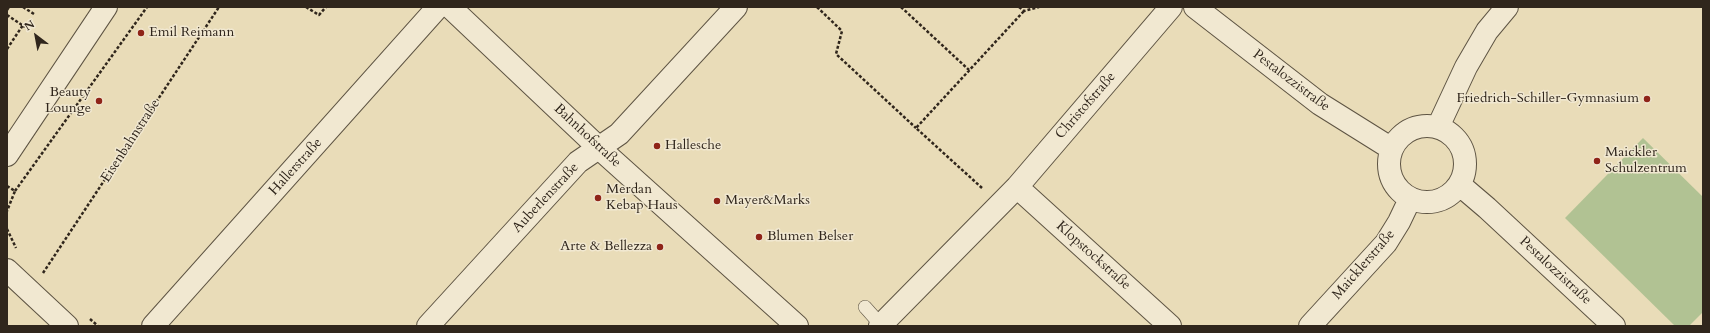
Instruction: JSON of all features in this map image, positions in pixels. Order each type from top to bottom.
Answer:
[{"type":"street","points":[[7,155],[106,7]]},
{"type":"street","name":"Hallerstraße","points":[[153,326],[438,7]]},
{"type":"street","name":"Bahnhofstraße","points":[[450,7],[599,148],[797,326]]},
{"type":"street","name":"Auberlenstraße","points":[[432,325],[578,162],[619,134],[736,7]]},
{"type":"street","name":"Christofstraße","points":[[881,325],[1017,187],[1171,7]]},
{"type":"street","name":"Pestalozzistraße","points":[[1195,7],[1320,104],[1392,149]]},
{"type":"street","points":[[1438,127],[1466,67],[1487,31],[1507,7]]},
{"type":"street","points":[[1416,127],[1438,127],[1455,137],[1461,146],[1465,155],[1466,165],[1464,176],[1460,185],[1453,193],[1443,199],[1432,203],[1410,199],[1401,192],[1392,178],[1389,160],[1392,149],[1406,132],[1416,127]]},
{"type":"street","name":"Pestalozzistraße","points":[[1460,185],[1487,208],[1614,326]]},
{"type":"street","name":"Klopstockstraße","points":[[1017,187],[1170,326]]},
{"type":"street","name":"Maicklerstraße","points":[[1310,326],[1386,243],[1399,222],[1410,199]]},
{"type":"street","points":[[7,270],[68,326]]},
{"type":"lane","points":[[865,307],[881,325]]},
{"type":"path","points":[[23,7],[34,14]]},
{"type":"path","points":[[7,211],[14,191],[147,7]]},
{"type":"path","name":"Eisenbahnstraße","points":[[42,275],[219,7]]},
{"type":"path","points":[[306,7],[319,15],[326,7]]},
{"type":"path","points":[[817,7],[842,31],[836,54],[1000,204]]},
{"type":"path","points":[[901,7],[969,70]]},
{"type":"path","points":[[1020,7],[1024,11]]},
{"type":"path","points":[[916,128],[1024,11],[1039,7]]},
{"type":"path","points":[[7,15],[24,26],[7,49]]},
{"type":"path","points":[[7,186],[14,191]]},
{"type":"green space","points":[[1643,138],[1703,197],[1703,312],[1689,326],[1675,326],[1565,218]]},
{"type":"place","name":"Emil Reimann","points":[[141,33]]},
{"type":"place","name":"Friedrich-Schiller-Gymnasium","points":[[1647,99]]},
{"type":"place","name":"Beauty Lounge","points":[[99,101]]},
{"type":"place","name":"Hallesche","points":[[657,146]]},
{"type":"place","name":"Maickler Schulzentrum","points":[[1597,161]]},
{"type":"place","name":"Merdan Kebap Haus","points":[[598,198]]},
{"type":"place","name":"Mayer&Marks","points":[[717,201]]},
{"type":"place","name":"Blumen Belser","points":[[759,237]]},
{"type":"place","name":"Arte & Bellezza","points":[[660,247]]}]
